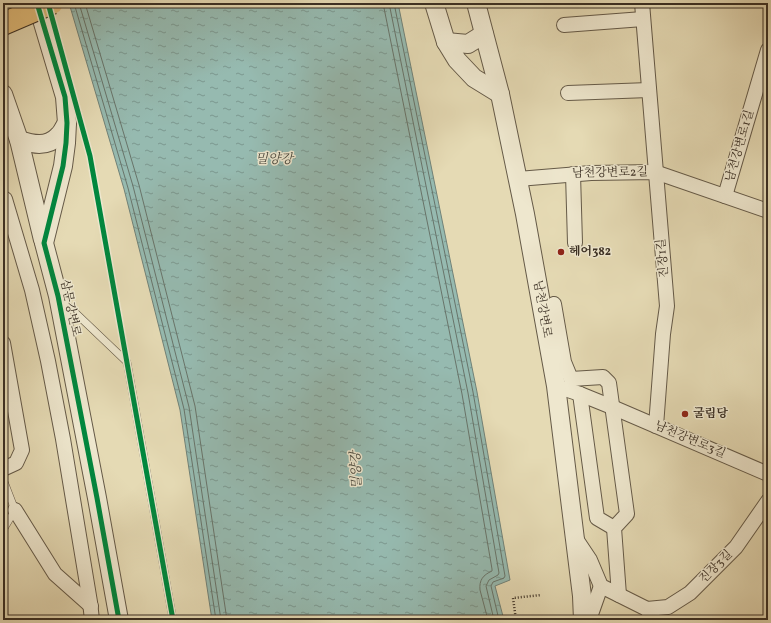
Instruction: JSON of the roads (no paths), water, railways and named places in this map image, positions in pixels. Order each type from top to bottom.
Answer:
[{"type":"main road","points":[[3,24],[52,3]]},
{"type":"street","name":"삼문강변로","points":[[37,3],[74,124],[66,143],[63,166],[44,243],[58,296],[119,620]]},
{"type":"street","points":[[434,3],[446,42],[457,60],[474,78],[500,94]]},
{"type":"street","name":"남천강변로","points":[[477,3],[500,94],[518,179],[556,386],[582,596],[583,620]]},
{"type":"street","name":"진장1길","points":[[642,3],[667,306],[663,334],[656,426]]},
{"type":"street","points":[[564,25],[643,19]]},
{"type":"street","points":[[446,42],[468,44],[484,34]]},
{"type":"street","name":"남천강변로1길","points":[[725,196],[768,50]]},
{"type":"street","points":[[568,93],[649,90]]},
{"type":"street","points":[[3,94],[19,140],[44,243]]},
{"type":"street","points":[[19,140],[43,144],[58,137],[74,124]]},
{"type":"street","name":"남천강변로2길","points":[[518,179],[573,174],[655,172],[768,211]]},
{"type":"street","points":[[573,174],[575,243]]},
{"type":"street","points":[[5,199],[32,290],[48,361],[63,439],[92,620]]},
{"type":"street","points":[[554,304],[564,362],[571,379],[603,376],[609,383],[627,514],[614,528],[618,595]]},
{"type":"street","points":[[3,343],[22,450],[16,463],[3,469]]},
{"type":"street","name":"남천강변로3길","points":[[556,386],[612,407],[768,474]]},
{"type":"street","points":[[580,394],[597,518],[614,528]]},
{"type":"street","name":"진장3길","points":[[650,615],[668,607],[690,593],[736,547],[768,501]]},
{"type":"street","points":[[15,510],[55,574],[90,606]]},
{"type":"street","points":[[575,538],[590,560],[600,586],[588,620]]},
{"type":"street","points":[[600,586],[618,595],[650,615]]},
{"type":"lane","points":[[58,296],[126,362],[173,620]]},
{"type":"lane","points":[[3,479],[15,510],[3,530]]},
{"type":"water","name":"밀양강","points":[[69,3],[398,3],[477,392],[510,580],[495,586],[504,620],[212,620],[180,410],[124,189]]},
{"type":"place","name":"헤어382","points":[[561,252]]},
{"type":"place","name":"굴림당","points":[[685,414]]}]
